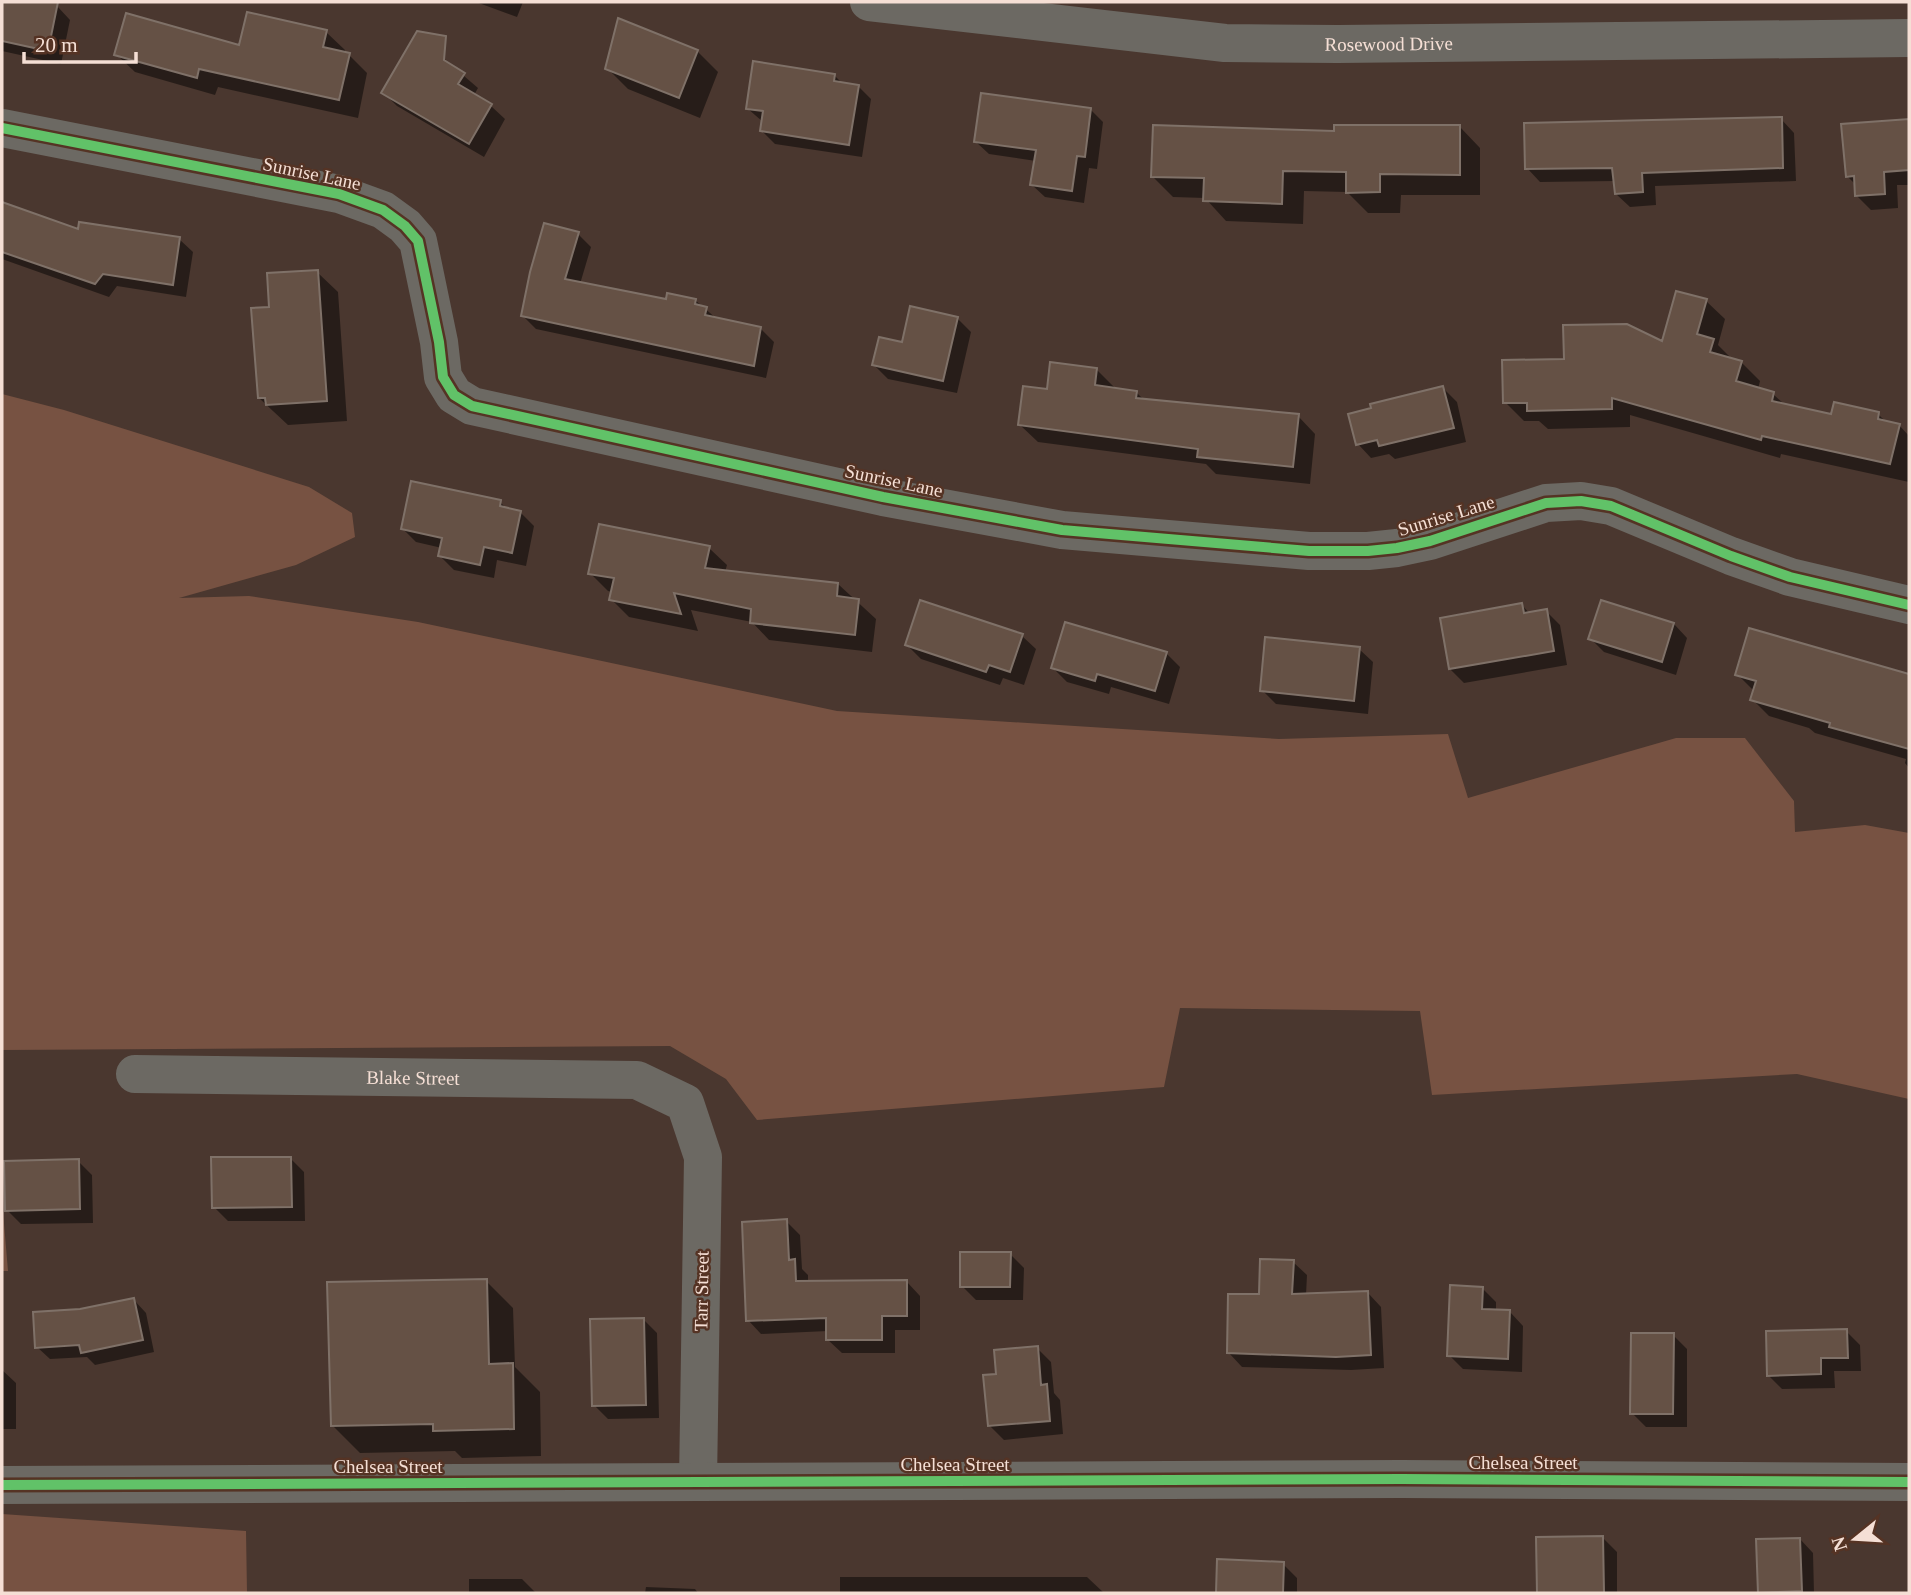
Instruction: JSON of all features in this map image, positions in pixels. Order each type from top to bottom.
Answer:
[{"type":"street","name":"Rosewood Drive","points":[[869,2],[1237,44],[1909,38]]},
{"type":"street","name":"Sunrise Lane","points":[[2,128],[338,194],[383,210],[405,226],[418,242],[439,342],[441,370],[454,395],[472,406],[883,497],[1062,530],[1310,551],[1368,551],[1422,543],[1546,503],[1599,503],[1790,577],[1909,605]]},
{"type":"street","name":"Blake Street","points":[[135,1074],[637,1080],[685,1103]]},
{"type":"street","name":"Tarr Street","points":[[685,1103],[703,1157],[698,1482]]},
{"type":"street","name":"Chelsea Street","points":[[2,1485],[1401,1479],[1909,1482]]},
{"type":"shaded area","points":[[2,394],[64,410],[309,487],[352,513],[355,537],[296,565],[179,598],[249,596],[418,622],[837,711],[1279,739],[1448,734],[1468,798],[1676,738],[1745,738],[1794,801],[1795,832],[1865,825],[1909,833],[1909,1099],[1797,1074],[1432,1095],[1420,1011],[1180,1008],[1164,1087],[757,1120],[726,1079],[670,1046],[2,1050]]},
{"type":"shaded area","points":[[2,1200],[8,1271],[2,1271]]},
{"type":"shaded area","points":[[2,1514],[246,1531],[247,1593],[2,1593]]},
{"type":"building","points":[[2,2],[58,2],[48,51],[2,41]]},
{"type":"building","points":[[247,12],[327,30],[323,47],[350,53],[339,100],[199,69],[197,78],[114,55],[126,13],[239,45]]},
{"type":"building","points":[[618,18],[698,50],[679,98],[605,69]]},
{"type":"building","points":[[417,31],[446,36],[444,60],[465,73],[458,84],[492,104],[469,144],[381,93]]},
{"type":"building","points":[[753,61],[835,74],[834,81],[859,85],[849,145],[760,131],[763,111],[746,109]]},
{"type":"building","points":[[981,93],[1091,108],[1085,157],[1077,156],[1072,191],[1030,185],[1036,150],[974,142]]},
{"type":"building","points":[[1782,117],[1783,168],[1642,173],[1643,192],[1615,194],[1612,168],[1525,169],[1524,123]]},
{"type":"building","points":[[1909,119],[1909,170],[1884,172],[1885,194],[1855,196],[1854,176],[1846,177],[1841,124]]},
{"type":"building","points":[[1153,125],[1334,131],[1334,125],[1460,125],[1460,175],[1380,174],[1380,192],[1346,193],[1346,172],[1283,171],[1282,204],[1203,201],[1204,178],[1151,177]]},
{"type":"building","points":[[2,202],[78,229],[79,222],[180,237],[173,285],[103,274],[95,284],[2,252]]},
{"type":"building","points":[[544,223],[579,232],[565,279],[666,299],[667,293],[696,299],[695,304],[707,307],[705,315],[761,327],[754,366],[521,316]]},
{"type":"building","points":[[318,270],[327,401],[266,405],[265,398],[258,398],[251,308],[269,307],[267,273]]},
{"type":"building","points":[[1676,291],[1707,299],[1697,334],[1714,339],[1710,352],[1742,361],[1736,381],[1774,392],[1772,401],[1831,414],[1834,402],[1879,412],[1878,419],[1900,424],[1890,464],[1762,436],[1761,440],[1612,398],[1612,409],[1527,411],[1527,403],[1503,403],[1502,360],[1564,359],[1563,325],[1627,324],[1662,341]]},
{"type":"building","points":[[910,306],[958,317],[943,381],[872,365],[879,337],[902,342]]},
{"type":"building","points":[[1050,362],[1097,368],[1095,385],[1137,391],[1136,398],[1299,414],[1293,467],[1197,457],[1198,449],[1018,425],[1023,386],[1047,389]]},
{"type":"building","points":[[1443,386],[1454,428],[1379,446],[1377,440],[1356,445],[1348,414],[1371,408],[1370,404]]},
{"type":"building","points":[[411,481],[501,500],[500,506],[521,511],[512,553],[484,547],[480,565],[438,556],[442,538],[401,529]]},
{"type":"building","points":[[599,524],[710,546],[705,568],[838,583],[837,596],[859,599],[855,635],[750,623],[751,609],[674,593],[681,614],[609,600],[614,578],[588,574]]},
{"type":"building","points":[[920,600],[1023,634],[1010,672],[989,665],[986,672],[905,645]]},
{"type":"building","points":[[1601,600],[1674,623],[1662,662],[1588,639]]},
{"type":"building","points":[[1522,603],[1524,613],[1547,609],[1554,651],[1449,669],[1440,618]]},
{"type":"building","points":[[1065,622],[1167,652],[1155,691],[1097,674],[1095,681],[1051,668]]},
{"type":"building","points":[[1749,628],[1909,674],[1909,749],[1829,727],[1830,723],[1750,700],[1756,681],[1735,675]]},
{"type":"building","points":[[1265,637],[1360,647],[1354,701],[1260,691]]},
{"type":"building","points":[[211,1157],[291,1157],[292,1207],[212,1208]]},
{"type":"building","points":[[79,1159],[80,1209],[5,1211],[4,1161]]},
{"type":"building","points":[[787,1219],[789,1260],[795,1259],[796,1281],[907,1280],[907,1316],[882,1316],[882,1340],[826,1340],[826,1318],[746,1321],[742,1222]]},
{"type":"building","points":[[960,1252],[1011,1252],[1010,1287],[960,1287]]},
{"type":"building","points":[[1260,1259],[1294,1260],[1292,1294],[1368,1291],[1371,1355],[1336,1357],[1227,1353],[1228,1294],[1259,1294]]},
{"type":"building","points":[[487,1279],[489,1364],[513,1363],[514,1429],[433,1431],[433,1424],[331,1426],[327,1282]]},
{"type":"building","points":[[1450,1285],[1483,1287],[1482,1309],[1510,1310],[1508,1359],[1447,1356]]},
{"type":"building","points":[[134,1298],[143,1340],[81,1353],[79,1345],[35,1348],[33,1312],[80,1309]]},
{"type":"building","points":[[644,1318],[646,1405],[592,1406],[590,1319]]},
{"type":"building","points":[[1847,1329],[1848,1358],[1821,1358],[1821,1374],[1767,1376],[1766,1331]]},
{"type":"building","points":[[1631,1333],[1674,1333],[1673,1414],[1630,1414]]},
{"type":"building","points":[[1038,1346],[1041,1385],[1047,1384],[1050,1421],[988,1426],[983,1375],[996,1374],[994,1350]]},
{"type":"building","points":[[1603,1536],[1604,1593],[1537,1593],[1536,1537]]},
{"type":"building","points":[[1800,1538],[1802,1591],[1758,1593],[1756,1539]]},
{"type":"building","points":[[1217,1559],[1284,1562],[1283,1593],[1216,1593]]},
{"type":"cycle path","points":[[2,128],[339,194],[383,210],[405,226],[418,241],[439,342],[443,377],[454,395],[472,406],[883,497],[1062,530],[1309,551],[1368,551],[1430,541],[1546,503],[1581,501],[1611,506],[1731,556],[1790,577],[1909,605]]},
{"type":"cycle path","points":[[2,1485],[1401,1479],[1909,1482]]}]
